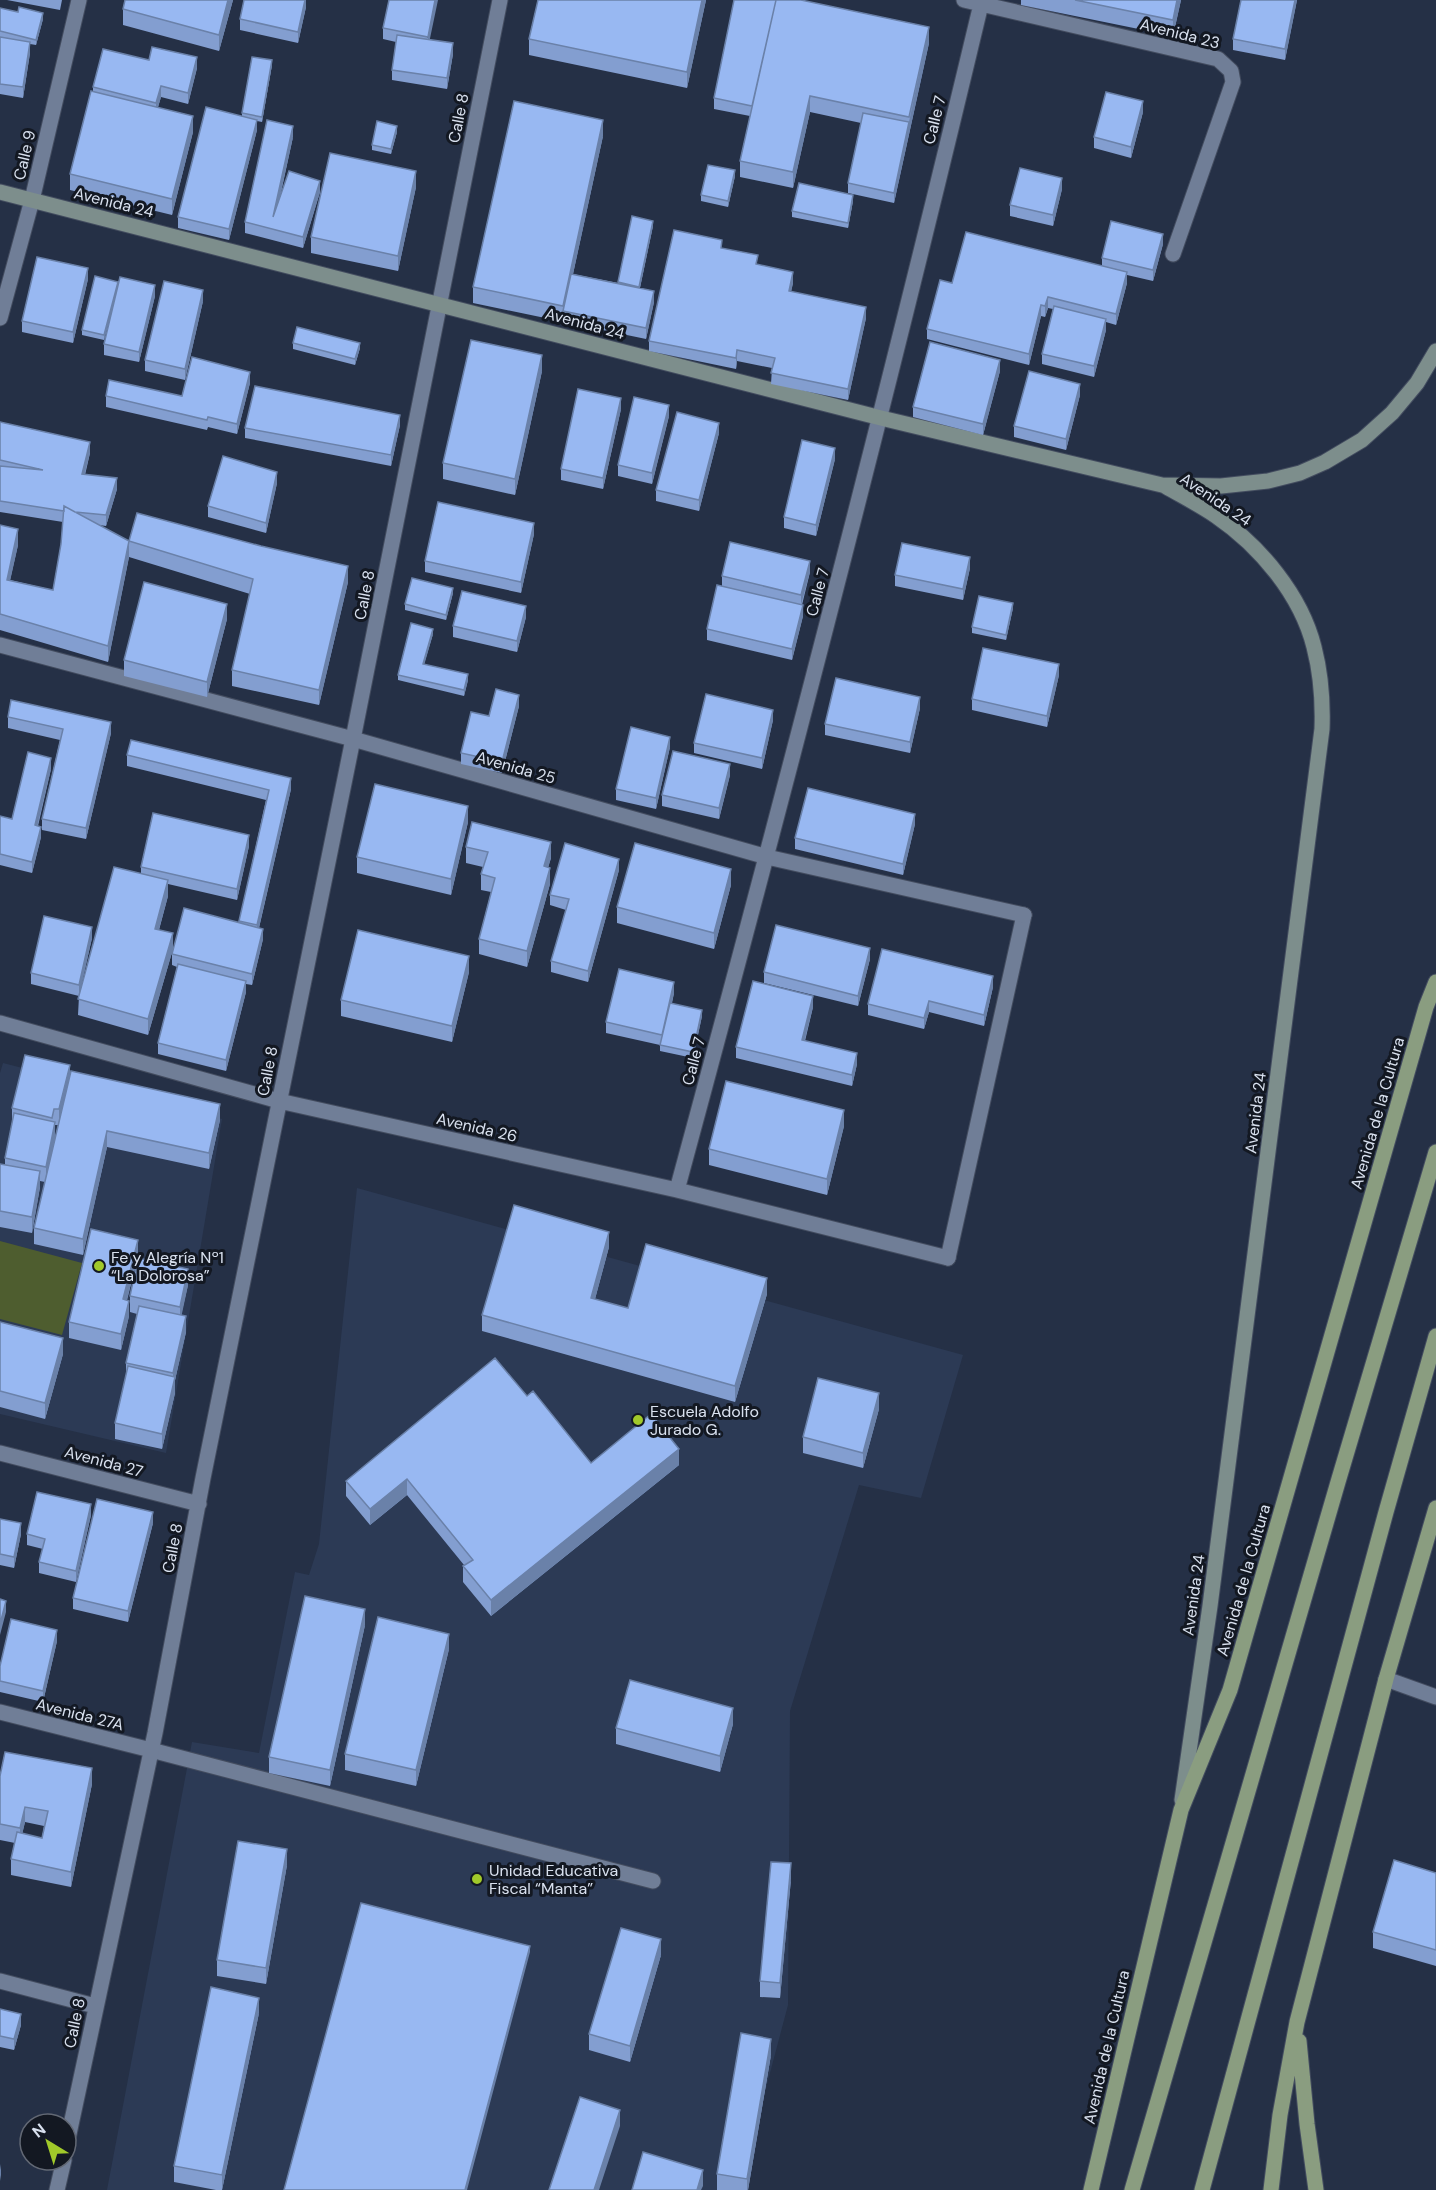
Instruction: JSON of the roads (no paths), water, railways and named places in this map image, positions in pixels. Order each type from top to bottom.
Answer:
[{"type":"main road","name":"Avenida 24","points":[[0,192],[881,418],[1162,485],[1221,486],[1268,481],[1299,473],[1325,462],[1362,440],[1392,413],[1417,383],[1436,351]]},
{"type":"main road","name":"Avenida 24","points":[[1162,485],[1217,517],[1246,539],[1273,569],[1294,599],[1314,645],[1323,701],[1322,729],[1214,1571],[1180,1810]]},
{"type":"main road","name":"Avenida de la Cultura","points":[[1091,2190],[1180,1810],[1230,1690],[1426,1007],[1436,982]]},
{"type":"main road","points":[[1132,2190],[1436,1152]]},
{"type":"main road","points":[[1203,2190],[1386,1512],[1436,1336]]},
{"type":"main road","points":[[1271,2190],[1280,2115],[1297,2022],[1386,1679],[1436,1508]]},
{"type":"main road","points":[[1297,2022],[1316,2190]]},
{"type":"street","name":"Calle 9","points":[[0,318],[32,200],[80,0]]},
{"type":"street","name":"Calle 8","points":[[73,2112],[151,1750],[500,0]]},
{"type":"street","name":"Avenida 23","points":[[964,0],[982,2],[1218,59],[1231,71],[1233,82],[1173,254]]},
{"type":"street","name":"Calle 7","points":[[677,1190],[767,857],[881,418],[982,2]]},
{"type":"street","name":"Avenida 25","points":[[0,645],[353,739],[767,857],[1024,915],[948,1258]]},
{"type":"street","name":"Avenida 26","points":[[0,1023],[279,1101],[677,1190],[948,1258]]},
{"type":"street","name":"Avenida 27","points":[[0,1453],[199,1504]]},
{"type":"street","points":[[1386,1679],[1436,1697]]},
{"type":"street","name":"Avenida 27A","points":[[0,1712],[653,1881]]},
{"type":"street","points":[[0,1980],[95,2006]]},
{"type":"street","points":[[57,2190],[61,2172]]},
{"type":"place","name":"Fe y Alegría Nº1 “La Dolorosa”","points":[[99,1266]]},
{"type":"place","name":"Escuela Adolfo Jurado G.","points":[[638,1420]]},
{"type":"place","name":"Unidad Educativa Fiscal “Manta”","points":[[477,1879]]}]
